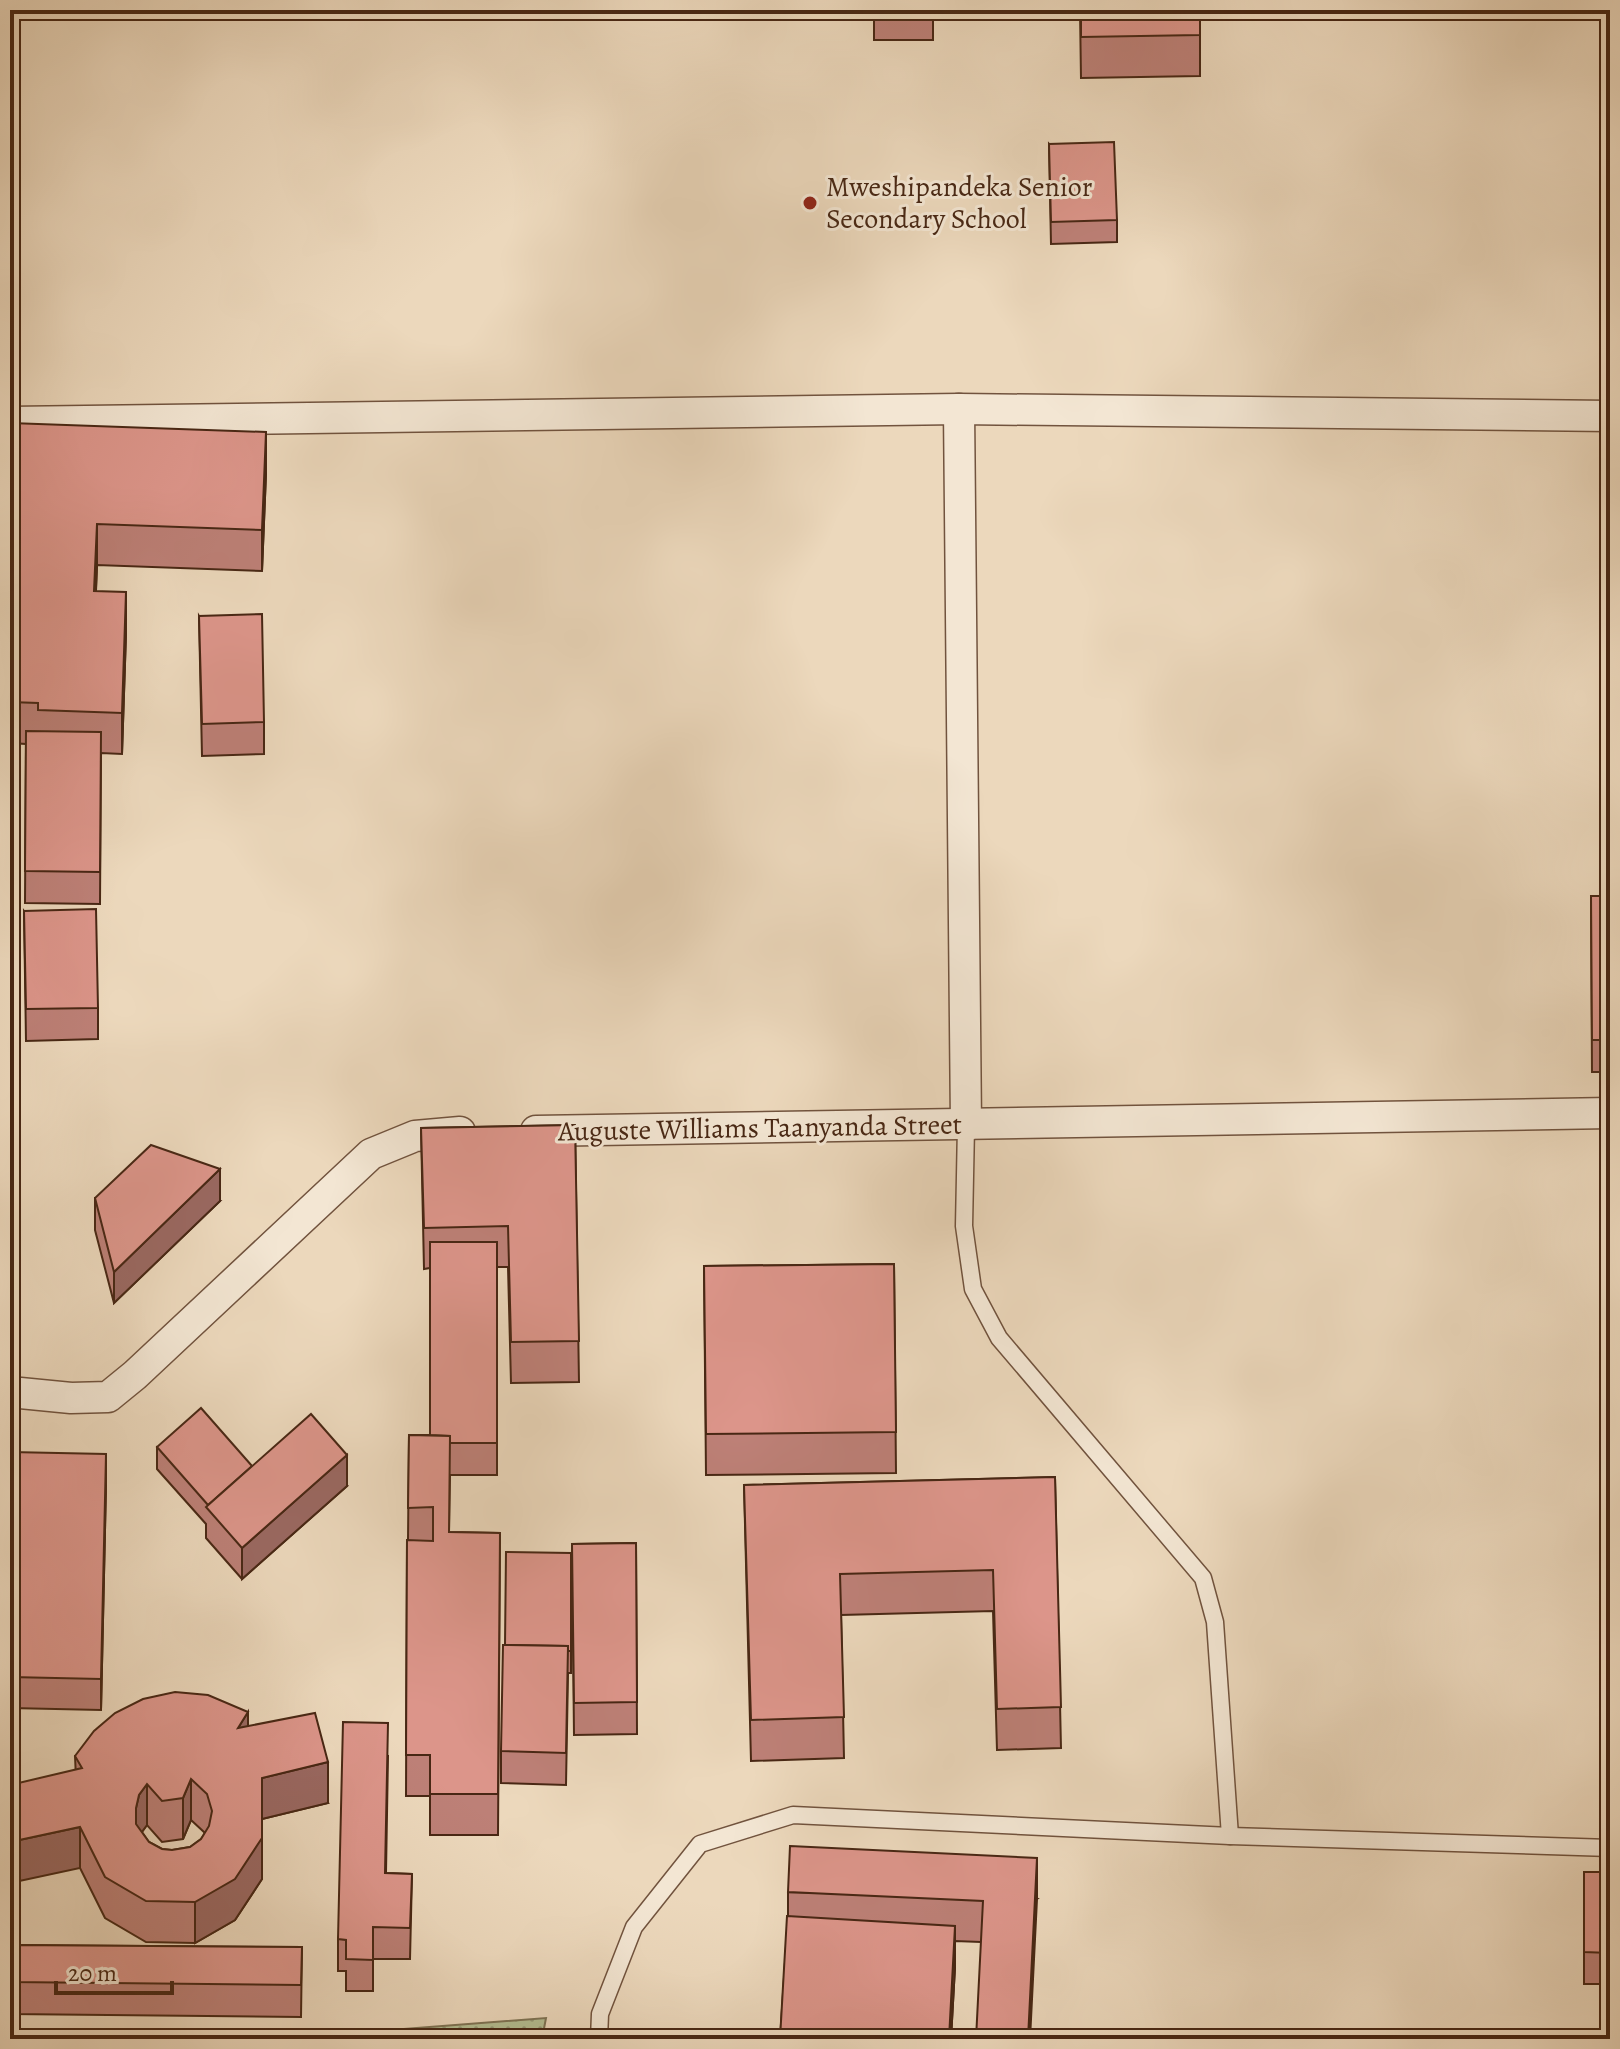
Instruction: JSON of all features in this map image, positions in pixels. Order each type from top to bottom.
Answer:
[{"type":"street","points":[[10,422],[959,409],[1610,416]]},
{"type":"street","points":[[959,409],[966,1126]]},
{"type":"street","name":"Auguste Williams Taanyanda Street","points":[[10,1392],[71,1398],[108,1397],[371,1154],[415,1136],[495,1132],[1610,1113]]},
{"type":"lane","points":[[966,1126],[964,1226],[973,1289],[999,1338],[1203,1578],[1215,1622],[1230,1836]]},
{"type":"lane","points":[[599,2039],[600,2014],[634,1927],[700,1844],[793,1815],[1230,1836],[1610,1848]]},
{"type":"green space","points":[[546,2018],[542,2039],[10,2039],[365,2032]]},
{"type":"building","points":[[874,10],[933,10],[933,19],[874,19]]},
{"type":"building","points":[[1081,10],[1200,10],[1200,35],[1081,37]]},
{"type":"building","points":[[1114,142],[1117,220],[1051,222],[1049,144]]},
{"type":"building","points":[[10,423],[266,432],[262,530],[97,524],[94,591],[126,592],[122,713],[38,710],[38,703],[10,702]]},
{"type":"building","points":[[262,614],[264,722],[202,724],[199,616]]},
{"type":"building","points":[[26,731],[101,732],[100,872],[25,871]]},
{"type":"building","points":[[1591,896],[1610,896],[1610,1040],[1592,1040]]},
{"type":"building","points":[[96,909],[98,1008],[26,1009],[24,911]]},
{"type":"building","points":[[575,1125],[579,1341],[511,1342],[508,1226],[424,1228],[421,1128]]},
{"type":"building","points":[[151,1145],[220,1169],[114,1272],[95,1198]]},
{"type":"building","points":[[430,1242],[497,1242],[497,1443],[450,1443],[450,1436],[430,1435]]},
{"type":"building","points":[[894,1264],[896,1432],[706,1434],[704,1266]]},
{"type":"building","points":[[201,1408],[252,1466],[208,1505],[157,1447]]},
{"type":"building","points":[[311,1414],[347,1455],[242,1548],[206,1507]]},
{"type":"building","points":[[409,1435],[450,1436],[449,1532],[500,1533],[498,1794],[430,1794],[430,1755],[406,1755],[407,1540],[433,1541],[433,1507],[408,1508]]},
{"type":"building","points":[[10,1452],[106,1454],[101,1679],[10,1677]]},
{"type":"building","points":[[1055,1477],[1061,1707],[997,1709],[993,1570],[840,1574],[844,1717],[751,1720],[744,1485]]},
{"type":"building","points":[[636,1543],[637,1702],[574,1703],[572,1544]]},
{"type":"building","points":[[506,1552],[571,1553],[571,1651],[568,1651],[568,1646],[505,1645]]},
{"type":"building","points":[[503,1645],[568,1646],[566,1753],[501,1751]]},
{"type":"building","points":[[175,1692],[208,1695],[248,1712],[238,1728],[315,1713],[328,1762],[262,1778],[262,1838],[235,1879],[195,1902],[146,1901],[105,1877],[80,1827],[10,1842],[10,1785],[82,1768],[75,1756],[94,1731],[115,1713],[143,1699]],"holes":[[[191,1779],[207,1794],[212,1811],[209,1826],[201,1839],[190,1847],[162,1849],[149,1842],[136,1824],[139,1795],[147,1784],[162,1801],[183,1798]]]},
{"type":"building","points":[[343,1722],[388,1723],[385,1873],[412,1874],[410,1928],[373,1927],[373,1960],[346,1959],[346,1940],[338,1939]]},
{"type":"building","points":[[790,1846],[1037,1858],[1028,2039],[976,2039],[983,1901],[788,1892]]},
{"type":"building","points":[[1584,1872],[1610,1872],[1610,1953],[1584,1952]]},
{"type":"building","points":[[787,1916],[955,1926],[949,2039],[780,2039]]},
{"type":"building","points":[[10,1945],[302,1947],[301,1985],[10,1982]]},
{"type":"place","name":"Mweshipandeka Senior Secondary School","points":[[810,203]]}]
